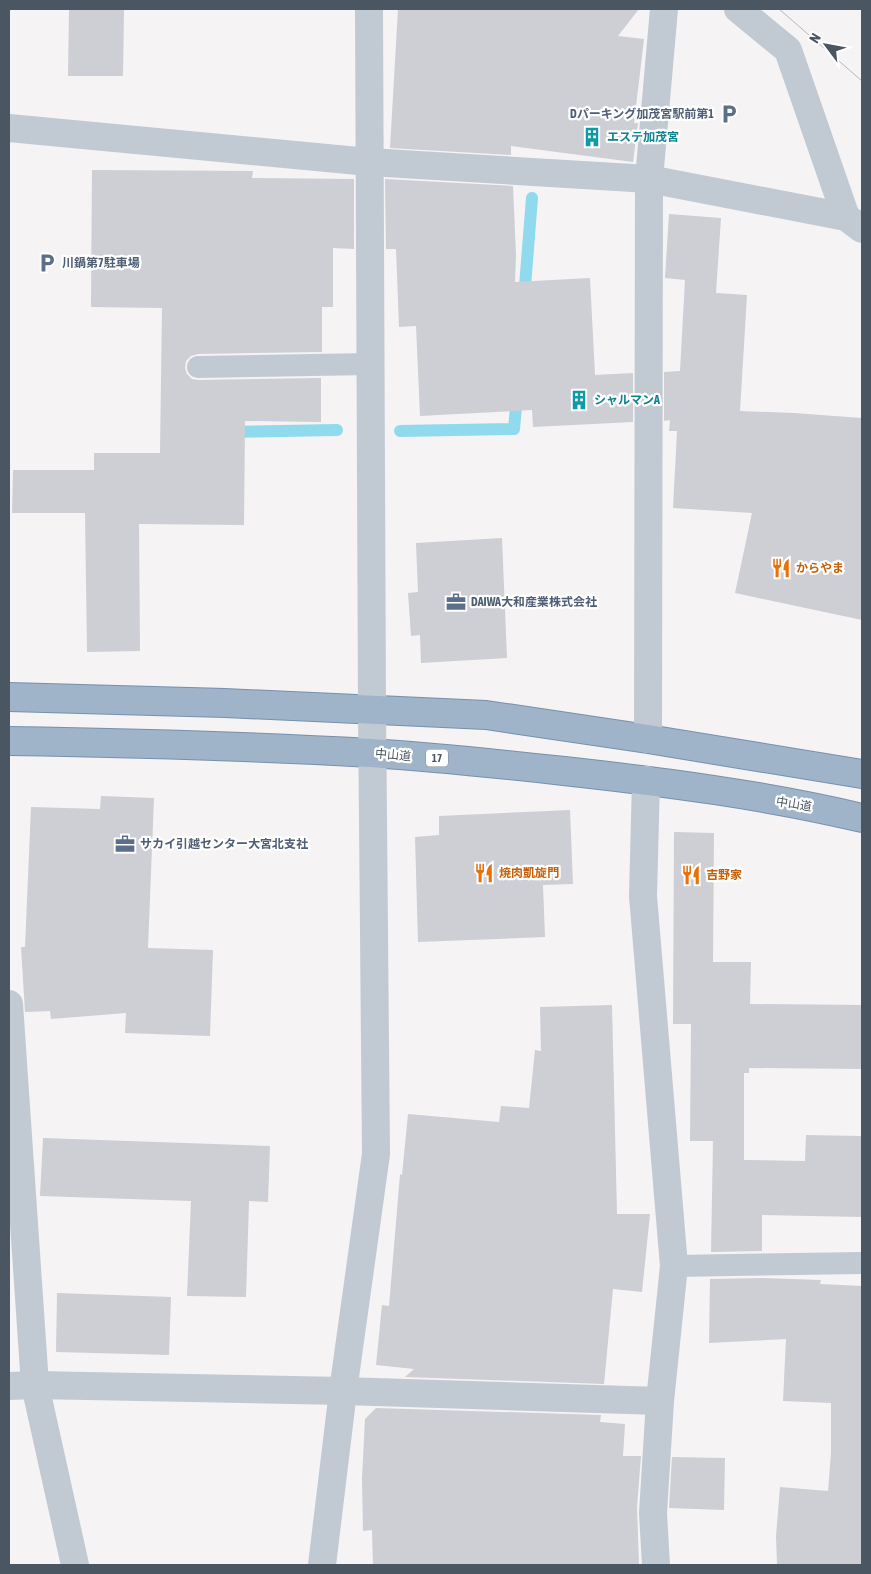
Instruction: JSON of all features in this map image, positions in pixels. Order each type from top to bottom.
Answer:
[{"type":"highway","points":[[9,697],[225,703],[486,716],[648,739],[862,774]]},
{"type":"highway","name":"中山道","points":[[9,741],[221,745],[373,753],[481,762],[646,780],[820,808],[862,818]]},
{"type":"street","points":[[322,1565],[343,1391],[376,1154],[369,9]]},
{"type":"street","points":[[648,739],[649,179],[664,9]]},
{"type":"street","points":[[738,9],[788,50],[854,223]]},
{"type":"street","points":[[9,128],[369,162],[649,179],[854,223]]},
{"type":"street","points":[[646,780],[643,896],[674,1266],[660,1401],[653,1513],[656,1565]]},
{"type":"street","points":[[9,1004],[22,1385],[75,1565]]},
{"type":"street","points":[[22,1385],[343,1391],[660,1401]]},
{"type":"lane","points":[[198,367],[370,364]]},
{"type":"lane","points":[[674,1266],[862,1263]]},
{"type":"building","points":[[69,9],[124,9],[123,76],[68,76]]},
{"type":"building","points":[[398,9],[639,9],[618,36],[644,39],[634,123],[638,123],[633,162],[511,146],[511,155],[390,148]]},
{"type":"building","points":[[92,170],[253,171],[252,178],[354,179],[354,249],[333,248],[333,307],[322,307],[322,352],[198,354],[191,356],[186,361],[185,368],[187,374],[192,379],[198,380],[321,378],[321,422],[245,421],[244,525],[139,524],[140,651],[87,652],[85,513],[12,513],[13,470],[94,470],[94,453],[160,453],[162,308],[91,307]]},
{"type":"building","points":[[385,179],[513,186],[516,255],[515,282],[590,278],[595,375],[633,373],[633,422],[533,427],[532,410],[420,416],[416,326],[399,327],[396,249],[386,249]]},
{"type":"building","points":[[669,214],[721,218],[716,293],[747,295],[740,411],[862,418],[862,620],[735,593],[752,513],[673,508],[677,431],[669,431],[670,420],[664,421],[664,372],[680,371],[685,280],[665,278]]},
{"type":"building","points":[[502,538],[507,658],[421,663],[420,635],[411,636],[408,593],[418,592],[416,543]]},
{"type":"building","points":[[101,796],[154,798],[148,948],[213,950],[210,1036],[125,1033],[126,1013],[51,1019],[50,1011],[25,1012],[21,947],[25,947],[31,807],[100,809]]},
{"type":"building","points":[[570,810],[573,884],[543,885],[545,937],[418,942],[415,837],[439,835],[439,816]]},
{"type":"building","points":[[674,832],[714,833],[713,962],[751,962],[750,1004],[862,1005],[862,1069],[749,1068],[749,1073],[744,1073],[744,1160],[805,1161],[806,1135],[862,1136],[861,1217],[762,1215],[762,1251],[711,1252],[713,1141],[690,1141],[691,1024],[673,1024]]},
{"type":"building","points":[[612,1005],[617,1214],[650,1214],[642,1292],[613,1289],[604,1384],[405,1377],[414,1369],[376,1365],[382,1305],[389,1306],[400,1174],[402,1175],[408,1114],[499,1122],[501,1106],[529,1108],[535,1050],[541,1051],[540,1007]]},
{"type":"building","points":[[43,1138],[270,1146],[268,1202],[249,1201],[246,1297],[187,1296],[191,1201],[40,1196]]},
{"type":"building","points":[[710,1279],[821,1280],[820,1284],[862,1286],[862,1565],[777,1565],[776,1536],[780,1487],[828,1491],[831,1453],[831,1403],[783,1401],[786,1339],[709,1343]]},
{"type":"building","points":[[57,1293],[171,1297],[169,1355],[56,1352]]},
{"type":"building","points":[[376,1408],[601,1415],[600,1422],[625,1424],[623,1456],[641,1456],[637,1507],[639,1565],[373,1565],[372,1530],[363,1531],[362,1478],[365,1419]]},
{"type":"building","points":[[672,1457],[725,1458],[724,1510],[669,1508]]},
{"type":"waterway","points":[[524,299],[532,198]]},
{"type":"waterway","points":[[400,431],[514,429],[517,396]]},
{"type":"waterway","points":[[230,432],[337,430]]},
{"type":"tram line","points":[[779,9],[862,81]]},
{"type":"place","name":"Dパーキング加茂宮駅前第1","points":[[729,114]]},
{"type":"place","name":"エステ加茂宮","points":[[592,137]]},
{"type":"place","name":"川鍋第7駐車場","points":[[47,263]]},
{"type":"place","name":"シャルマンA","points":[[579,400]]},
{"type":"place","name":"からやま","points":[[781,568]]},
{"type":"place","name":"DAIWA大和産業株式会社","points":[[456,602]]},
{"type":"place","name":"サカイ引越センター大宮北支社","points":[[125,844]]},
{"type":"place","name":"焼肉凱旋門","points":[[484,873]]},
{"type":"place","name":"吉野家","points":[[691,875]]}]
